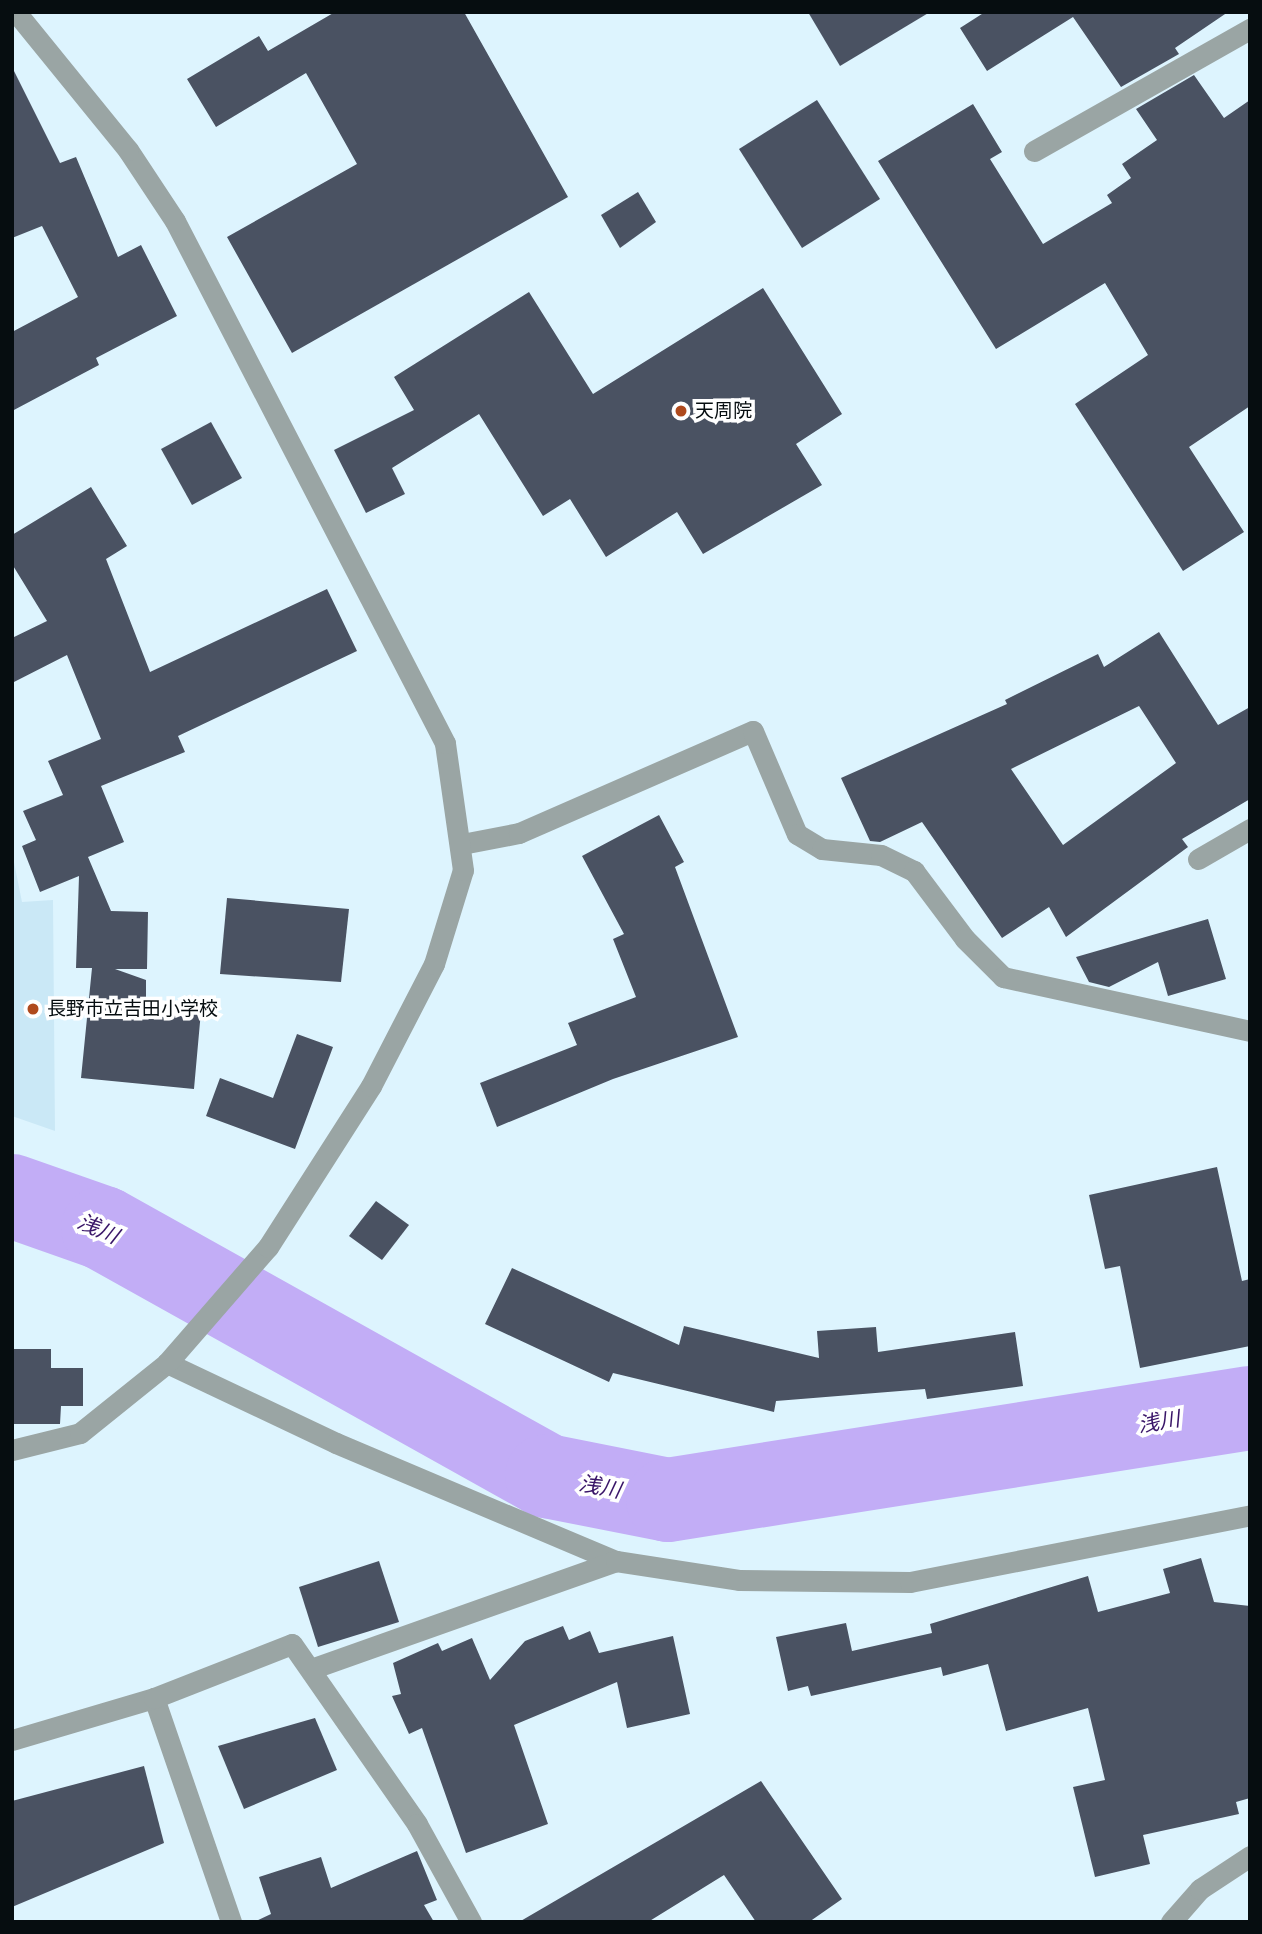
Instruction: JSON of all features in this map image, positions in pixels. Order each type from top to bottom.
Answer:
[{"type":"street","points":[[12,1450],[80,1433],[167,1363],[268,1247],[371,1086],[434,964],[463,870],[462,844],[445,743],[175,221],[128,150],[16,12]]},
{"type":"street","points":[[1034,151],[1250,29]]},
{"type":"street","points":[[462,844],[519,833],[753,731],[797,834],[821,849],[881,855],[915,871],[965,939],[1003,977],[1250,1031]]},
{"type":"street","points":[[1198,859],[1250,830]]},
{"type":"street","points":[[167,1363],[337,1443],[616,1561],[739,1580],[910,1582],[1250,1515]]},
{"type":"street","points":[[312,1669],[616,1561]]},
{"type":"street","points":[[12,1740],[154,1698],[292,1644],[312,1669],[417,1824],[471,1922]]},
{"type":"street","points":[[154,1698],[231,1922]]},
{"type":"street","points":[[1171,1922],[1200,1889],[1250,1856]]},
{"type":"shaded area","name":"長野市立吉田小学校","points":[[12,852],[22,902],[53,900],[55,1131],[12,1116]]},
{"type":"building","points":[[335,12],[464,12],[568,197],[292,353],[227,237],[357,164],[306,73],[216,127],[187,79],[259,36],[268,51]]},
{"type":"building","points":[[808,12],[930,12],[840,66]]},
{"type":"building","points":[[985,12],[1228,12],[1175,48],[1179,54],[1121,87],[1073,17],[987,71],[960,28]]},
{"type":"building","points":[[12,67],[60,163],[76,157],[118,257],[141,245],[177,316],[96,358],[99,365],[12,411],[12,332],[78,297],[42,226],[12,238]]},
{"type":"building","points":[[1194,75],[1224,118],[1250,100],[1250,406],[1189,447],[1244,532],[1183,571],[1075,404],[1148,355],[1105,283],[996,349],[878,161],[973,104],[1002,152],[990,159],[1043,244],[1112,203],[1107,195],[1131,178],[1122,164],[1157,140],[1136,109]]},
{"type":"building","points":[[817,100],[880,199],[802,248],[739,149]]},
{"type":"building","points":[[638,192],[656,222],[620,248],[601,215]]},
{"type":"building","points":[[763,288],[842,414],[796,444],[822,485],[703,554],[677,512],[606,557],[570,499],[543,516],[479,414],[392,468],[405,494],[366,513],[334,450],[414,410],[394,377],[529,292],[593,394]]},
{"type":"building","points":[[211,422],[242,478],[192,505],[161,449]]},
{"type":"building","points":[[91,487],[127,546],[106,559],[150,672],[327,589],[357,651],[178,736],[185,752],[101,786],[124,842],[88,857],[111,911],[148,912],[147,969],[115,969],[146,980],[146,1006],[201,1011],[194,1089],[81,1078],[92,968],[76,968],[79,876],[40,892],[22,846],[36,840],[23,811],[63,795],[48,761],[101,739],[67,655],[12,683],[12,638],[47,621],[12,564],[12,535]]},
{"type":"building","points":[[1159,632],[1218,725],[1250,707],[1250,799],[1182,839],[1188,847],[1066,937],[1049,907],[1002,938],[922,822],[880,842],[870,841],[841,778],[1007,704],[1005,700],[1098,654],[1104,667]],"holes":[[[1139,706],[1176,763],[1063,845],[1011,769]]]},
{"type":"building","points":[[659,815],[684,862],[675,867],[738,1037],[613,1079],[497,1127],[480,1083],[577,1045],[568,1023],[636,997],[613,939],[624,934],[582,856]]},
{"type":"building","points":[[227,898],[349,909],[341,982],[220,974]]},
{"type":"building","points":[[1208,919],[1226,979],[1168,996],[1158,962],[1109,987],[1089,982],[1076,957]]},
{"type":"building","points":[[297,1034],[333,1047],[295,1149],[206,1116],[220,1078],[273,1098]]},
{"type":"building","points":[[1217,1167],[1242,1281],[1250,1279],[1250,1346],[1140,1368],[1120,1266],[1105,1269],[1089,1195]]},
{"type":"building","points":[[376,1201],[409,1225],[382,1260],[349,1236]]},
{"type":"building","points":[[512,1268],[679,1345],[684,1326],[819,1358],[817,1331],[876,1327],[878,1352],[1015,1332],[1023,1386],[927,1399],[925,1389],[776,1401],[774,1412],[613,1373],[609,1382],[485,1324]]},
{"type":"building","points":[[12,1349],[51,1349],[51,1368],[83,1368],[83,1406],[61,1406],[60,1424],[12,1424]]},
{"type":"building","points":[[1201,1558],[1214,1602],[1250,1606],[1250,1798],[1236,1802],[1239,1814],[1143,1835],[1150,1864],[1095,1877],[1073,1787],[1105,1780],[1088,1708],[1006,1731],[988,1664],[943,1676],[941,1667],[811,1696],[808,1686],[788,1691],[776,1637],[846,1623],[852,1651],[932,1633],[930,1624],[1088,1576],[1098,1612],[1170,1593],[1163,1569]]},
{"type":"building","points":[[379,1561],[399,1622],[318,1647],[299,1587]]},
{"type":"building","points":[[563,1626],[569,1640],[590,1631],[599,1653],[673,1636],[690,1714],[627,1728],[617,1682],[514,1725],[548,1824],[466,1853],[422,1728],[409,1734],[392,1696],[401,1694],[393,1663],[438,1643],[442,1651],[472,1638],[490,1680],[525,1641]]},
{"type":"building","points":[[315,1718],[337,1770],[244,1809],[218,1746]]},
{"type":"building","points":[[144,1766],[164,1843],[12,1907],[12,1801]]},
{"type":"building","points":[[761,1781],[842,1899],[809,1922],[756,1922],[724,1875],[648,1922],[519,1922]]},
{"type":"building","points":[[417,1851],[437,1900],[424,1905],[434,1922],[254,1922],[271,1914],[259,1877],[321,1857],[331,1888]]},
{"type":"waterway","name":"浅川","points":[[12,1196],[103,1228],[547,1476],[668,1500],[1250,1408]]},
{"type":"place","name":"天周院","points":[[681,411]]},
{"type":"place","name":"長野市立吉田小学校","points":[[33,1009]]}]
